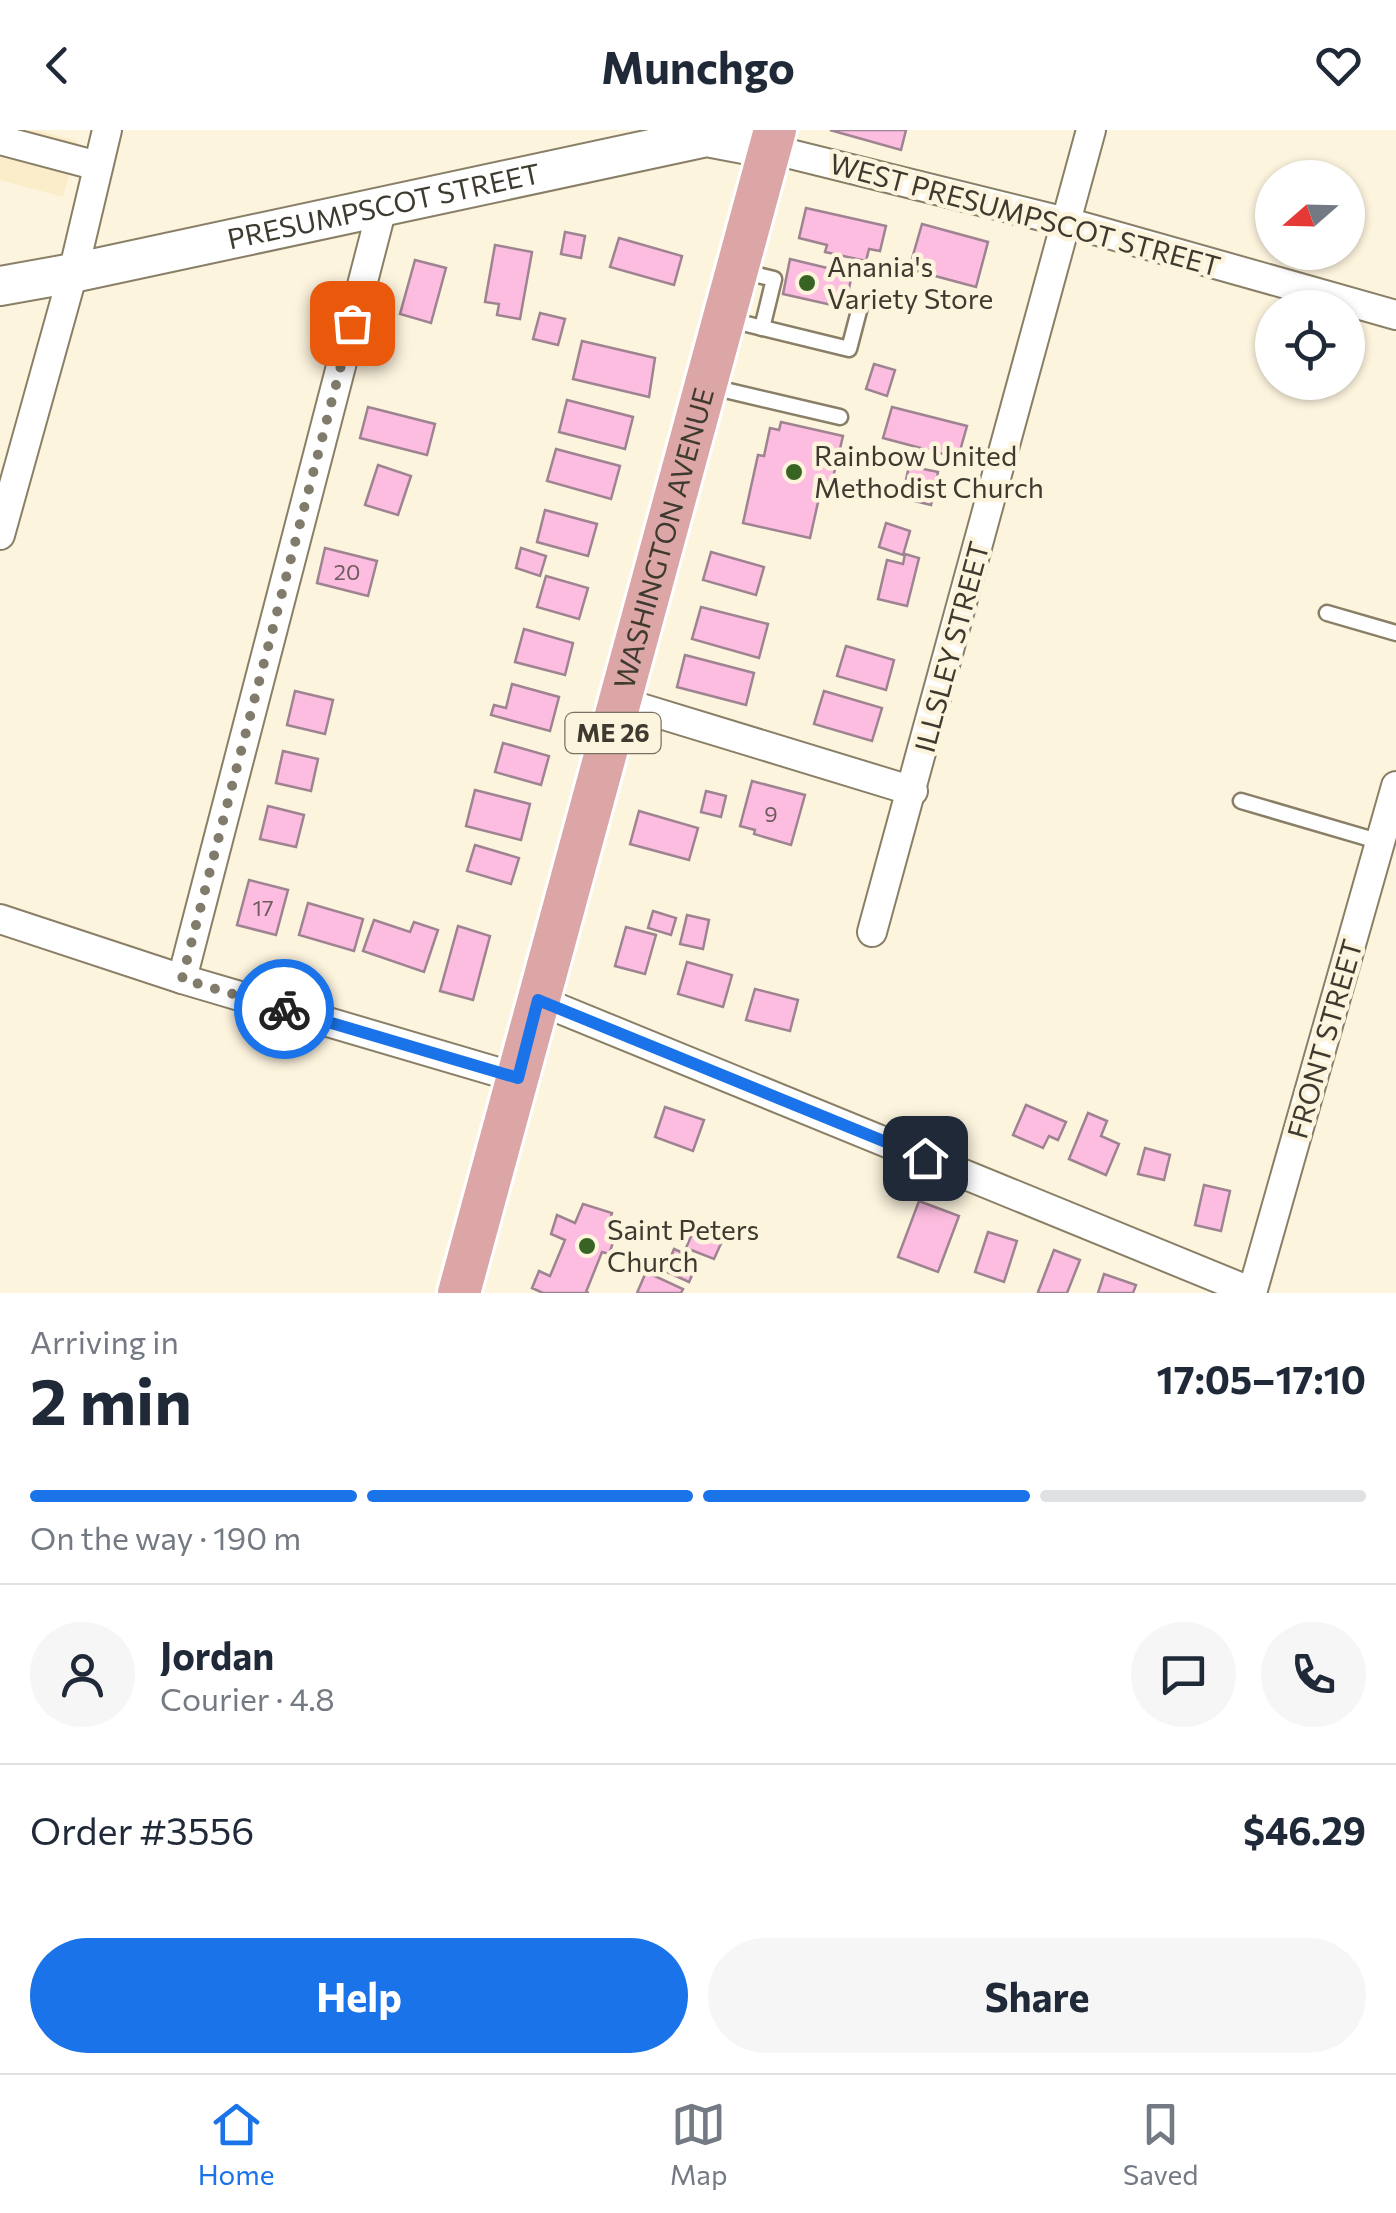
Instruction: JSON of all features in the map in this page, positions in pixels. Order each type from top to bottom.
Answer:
[{"type":"main road","name":"WASHINGTON AVENUE","points":[[460,1293],[706,386],[743,324],[737,270],[772,140]]},
{"type":"street","points":[[0,535],[73,273],[107,130]]},
{"type":"street","name":"ILLSLEY STREET","points":[[872,932],[1091,130]]},
{"type":"street","name":"PRESUMPSCOT STREET","points":[[0,286],[707,137],[772,140]]},
{"type":"street","points":[[0,140],[98,166]]},
{"type":"street","name":"WEST PRESUMPSCOT STREET","points":[[772,140],[1396,315]]},
{"type":"street","points":[[182,979],[382,208]]},
{"type":"street","points":[[621,702],[913,791]]},
{"type":"street","name":"FRONT STREET","points":[[1252,1293],[1396,786]]},
{"type":"street","points":[[0,920],[182,979],[518,1078]]},
{"type":"street","points":[[538,1000],[1252,1293]]},
{"type":"lane","points":[[743,324],[850,350],[860,307]]},
{"type":"lane","points":[[706,386],[840,418]]},
{"type":"lane","points":[[1327,613],[1396,634]]},
{"type":"lane","points":[[1241,800],[1381,842]]},
{"type":"shaded area","points":[[0,130],[37,130],[78,141],[63,197],[0,180]]},
{"type":"building","points":[[830,130],[906,130],[901,150]]},
{"type":"building","points":[[806,208],[886,226],[880,251],[869,249],[866,261],[825,252],[827,245],[799,238]]},
{"type":"building","points":[[922,224],[988,242],[976,287],[909,269]]},
{"type":"building","points":[[565,232],[585,236],[581,258],[561,254]]},
{"type":"building","points":[[619,238],[682,256],[674,285],[610,267]]},
{"type":"building","points":[[495,245],[532,252],[520,319],[497,315],[499,304],[485,302]]},
{"type":"building","points":[[790,259],[852,274],[845,308],[783,294]]},
{"type":"building","points":[[415,260],[446,268],[431,323],[400,314]]},
{"type":"building","points":[[540,313],[565,319],[558,345],[533,339]]},
{"type":"building","points":[[582,341],[655,358],[649,397],[573,379]]},
{"type":"building","points":[[874,364],[895,370],[887,396],[866,389]]},
{"type":"building","points":[[567,400],[633,417],[625,449],[559,432]]},
{"type":"building","points":[[368,407],[435,424],[427,455],[360,438]]},
{"type":"building","points":[[892,407],[967,426],[958,458],[883,438]]},
{"type":"building","name":"Rainbow United Methodist Church","points":[[781,422],[843,436],[830,490],[821,489],[810,538],[743,523],[758,455],[764,456],[770,428],[779,430]]},
{"type":"building","points":[[556,449],[620,466],[611,499],[547,481]]},
{"type":"building","points":[[378,465],[411,476],[398,515],[365,505]]},
{"type":"building","points":[[909,466],[938,472],[931,505],[902,498]]},
{"type":"building","points":[[545,510],[597,524],[588,556],[537,542]]},
{"type":"building","points":[[886,523],[910,531],[903,555],[879,547]]},
{"type":"building","points":[[325,548],[377,561],[368,596],[317,583]]},
{"type":"building","points":[[521,548],[546,556],[540,576],[516,568]]},
{"type":"building","points":[[711,552],[764,567],[756,595],[703,580]]},
{"type":"building","points":[[905,554],[919,558],[907,606],[878,599],[887,560],[903,564]]},
{"type":"building","points":[[546,576],[588,588],[579,619],[537,607]]},
{"type":"building","points":[[701,607],[768,624],[759,658],[692,639]]},
{"type":"building","points":[[524,629],[573,643],[565,675],[515,662]]},
{"type":"building","points":[[846,646],[894,660],[886,690],[837,676]]},
{"type":"building","points":[[685,655],[754,673],[746,705],[677,687]]},
{"type":"building","points":[[512,684],[559,697],[550,731],[491,715],[494,705],[506,708]]},
{"type":"building","points":[[295,691],[333,700],[325,734],[287,725]]},
{"type":"building","points":[[824,691],[882,708],[872,741],[814,724]]},
{"type":"building","points":[[503,743],[549,756],[541,785],[495,772]]},
{"type":"building","points":[[283,751],[318,759],[311,791],[276,783]]},
{"type":"building","points":[[752,781],[805,795],[791,845],[740,826]]},
{"type":"building","points":[[475,790],[530,804],[521,840],[466,826]]},
{"type":"building","points":[[706,791],[726,796],[721,817],[701,812]]},
{"type":"building","points":[[268,806],[304,815],[296,847],[260,839]]},
{"type":"building","points":[[639,811],[698,828],[689,860],[630,844]]},
{"type":"building","points":[[475,845],[519,858],[511,884],[467,871]]},
{"type":"building","points":[[249,880],[288,890],[276,935],[237,925]]},
{"type":"building","points":[[308,903],[363,919],[354,951],[299,935]]},
{"type":"building","points":[[653,911],[676,918],[671,935],[648,928]]},
{"type":"building","points":[[687,915],[709,920],[703,949],[680,944]]},
{"type":"building","points":[[374,920],[410,932],[414,922],[438,930],[424,972],[363,951]]},
{"type":"building","points":[[458,926],[490,936],[473,1000],[440,991]]},
{"type":"building","points":[[626,927],[656,935],[645,974],[615,966]]},
{"type":"building","points":[[687,962],[732,975],[723,1007],[678,994]]},
{"type":"building","points":[[755,989],[798,1000],[790,1031],[746,1020]]},
{"type":"building","points":[[1026,1105],[1066,1122],[1058,1140],[1049,1136],[1043,1148],[1013,1135]]},
{"type":"building","points":[[665,1107],[704,1120],[693,1151],[655,1137]]},
{"type":"building","points":[[1088,1113],[1107,1121],[1101,1136],[1119,1144],[1106,1175],[1069,1159]]},
{"type":"building","points":[[1145,1148],[1170,1155],[1164,1180],[1138,1174]]},
{"type":"building","points":[[1204,1185],[1230,1191],[1221,1231],[1195,1225]]},
{"type":"building","points":[[919,1201],[959,1216],[938,1272],[898,1257]]},
{"type":"building","name":"Saint Peters Church","points":[[583,1204],[612,1213],[607,1229],[611,1231],[608,1238],[614,1240],[609,1254],[602,1252],[586,1292],[589,1293],[543,1293],[532,1288],[539,1271],[550,1276],[565,1240],[551,1234],[557,1215],[575,1223]]},
{"type":"building","points":[[696,1225],[724,1237],[714,1259],[686,1248]]},
{"type":"building","points":[[988,1232],[1017,1241],[1004,1282],[975,1272]]},
{"type":"building","points":[[674,1249],[699,1260],[689,1282],[665,1271]]},
{"type":"building","points":[[1054,1250],[1080,1260],[1067,1293],[1040,1293],[1038,1292]]},
{"type":"building","points":[[646,1272],[683,1289],[681,1293],[637,1293]]},
{"type":"building","points":[[1104,1274],[1136,1285],[1133,1293],[1098,1293]]},
{"type":"way so far","points":[[284,1009],[182,979],[352,323]]},
{"type":"place","name":"Anania's Variety Store","points":[[807,283]]},
{"type":"place","name":"Rainbow United Methodist Church","points":[[794,472]]},
{"type":"place","name":"Saint Peters Church","points":[[587,1246]]},
{"type":"route","points":[[284,1009],[518,1078],[538,1000],[925,1158]]}]
